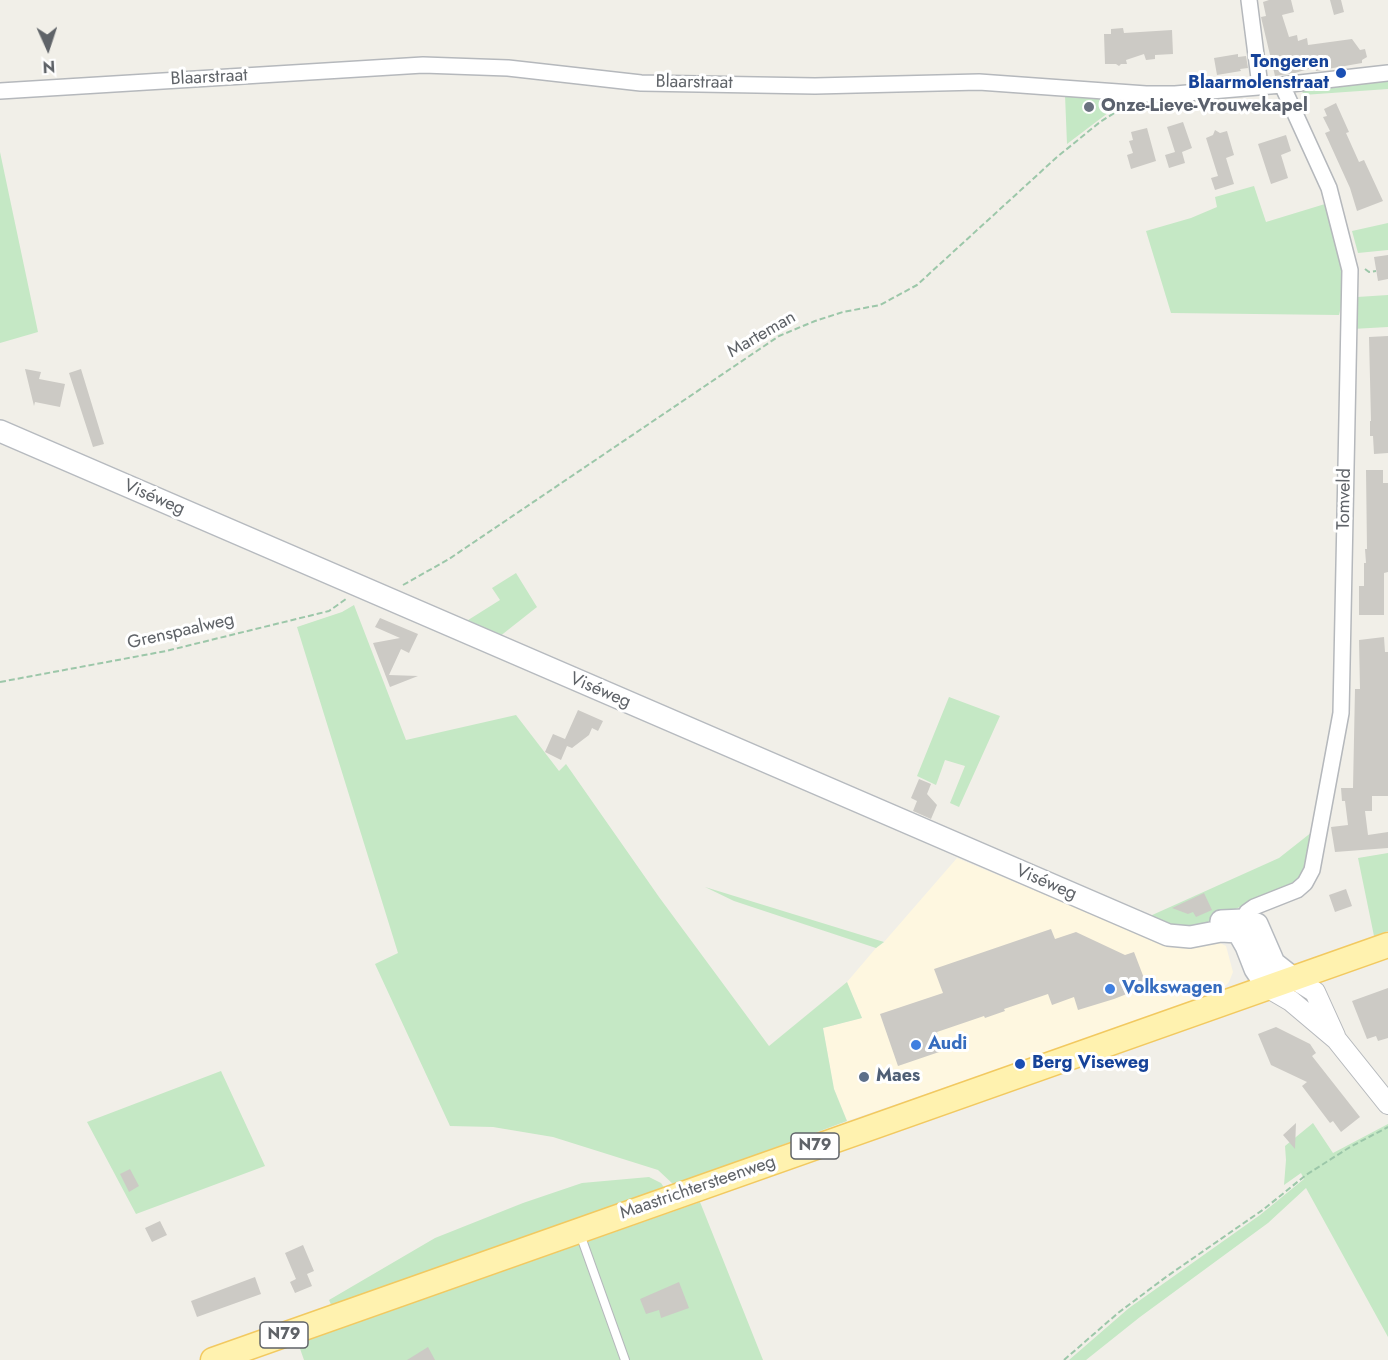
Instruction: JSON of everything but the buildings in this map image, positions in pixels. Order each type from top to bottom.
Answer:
[{"type":"main road","name":"Viséweg","points":[[0,431],[1168,935],[1190,937],[1203,934],[1219,922],[1246,925]]},
{"type":"main road","points":[[1246,925],[1274,963],[1293,978]]},
{"type":"main road","points":[[1246,925],[1246,946],[1255,969],[1267,987]]},
{"type":"main road","name":"Maastrichtersteenweg","points":[[213,1360],[1388,945]]},
{"type":"street","points":[[1249,0],[1260,86]]},
{"type":"street","name":"Blaarstraat","points":[[0,91],[423,65],[508,68],[641,82],[815,86],[979,82],[1146,94],[1175,94],[1282,85],[1388,73]]},
{"type":"street","name":"Tomveld","points":[[1246,925],[1271,902],[1297,890],[1305,883],[1312,870],[1341,713],[1350,270],[1329,188],[1282,85]]},
{"type":"street","points":[[1293,978],[1315,992],[1336,1039]]},
{"type":"street","points":[[1267,987],[1291,1000],[1336,1039],[1388,1104]]},
{"type":"lane","points":[[578,1230],[625,1360]]},
{"type":"path","name":"Marteman","points":[[382,597],[449,559],[779,336],[843,312],[880,305],[917,285],[1057,157],[1100,122],[1146,94]]},
{"type":"path","points":[[1365,269],[1369,272],[1376,271]]},
{"type":"path","name":"Grenspaalweg","points":[[0,682],[166,651],[329,611],[348,598],[355,585]]},
{"type":"path","points":[[1064,1360],[1118,1313],[1264,1209],[1306,1175],[1350,1147],[1388,1127]]},
{"type":"shaded area","points":[[957,858],[1170,947],[1218,942],[1226,946],[1233,972],[1229,982],[1221,991],[1202,999],[847,1121],[834,1089],[823,1028],[862,1018],[847,982]]},
{"type":"green space","points":[[1388,80],[1388,89],[1303,95],[1302,89]]},
{"type":"green space","points":[[1065,95],[1118,98],[1117,106],[1067,144]]},
{"type":"green space","points":[[0,152],[38,332],[0,343]]},
{"type":"green space","points":[[1254,186],[1266,222],[1325,204],[1343,264],[1344,295],[1339,315],[1171,313],[1146,231],[1191,218],[1217,207],[1215,197]]},
{"type":"green space","points":[[1388,223],[1388,250],[1358,253],[1352,231]]},
{"type":"green space","points":[[1388,295],[1388,327],[1352,329],[1357,297]]},
{"type":"green space","points":[[516,573],[537,607],[499,637],[465,622],[500,600],[492,588]]},
{"type":"green space","points":[[354,605],[406,740],[516,715],[559,771],[566,764],[659,897],[769,1046],[847,982],[862,1018],[823,1028],[834,1089],[847,1121],[674,1185],[658,1170],[553,1137],[493,1127],[450,1126],[375,964],[398,953],[297,627],[342,612]]},
{"type":"green space","points":[[949,697],[1000,716],[959,807],[950,803],[965,766],[945,760],[936,785],[917,776]]},
{"type":"green space","points":[[1312,832],[1306,865],[1302,874],[1294,882],[1203,924],[1188,927],[1167,924],[1150,916],[1279,858]]},
{"type":"green space","points":[[1388,853],[1388,931],[1374,936],[1358,858]]},
{"type":"green space","points":[[705,887],[884,942],[876,948],[734,901]]},
{"type":"green space","points":[[221,1071],[265,1166],[136,1214],[87,1122]]},
{"type":"green space","points":[[1313,1123],[1333,1153],[1388,1124],[1388,1337],[1306,1188],[1268,1223],[1140,1317],[1086,1360],[1069,1360],[1129,1308],[1260,1215],[1304,1179],[1301,1173],[1284,1185],[1285,1146]]},
{"type":"green space","points":[[649,1177],[661,1183],[665,1189],[332,1307],[329,1300],[435,1238],[523,1203],[582,1183]]},
{"type":"green space","points":[[700,1202],[763,1360],[304,1360],[298,1343]]},
{"type":"place","name":"Tongeren Blaarmolenstraat","points":[[1341,73]]},
{"type":"place","name":"Onze-Lieve-Vrouwekapel","points":[[1089,107]]},
{"type":"place","name":"Volkswagen","points":[[1110,989]]},
{"type":"place","name":"Audi","points":[[916,1045]]},
{"type":"place","name":"Berg Viseweg","points":[[1020,1064]]},
{"type":"place","name":"Maes","points":[[864,1077]]}]
